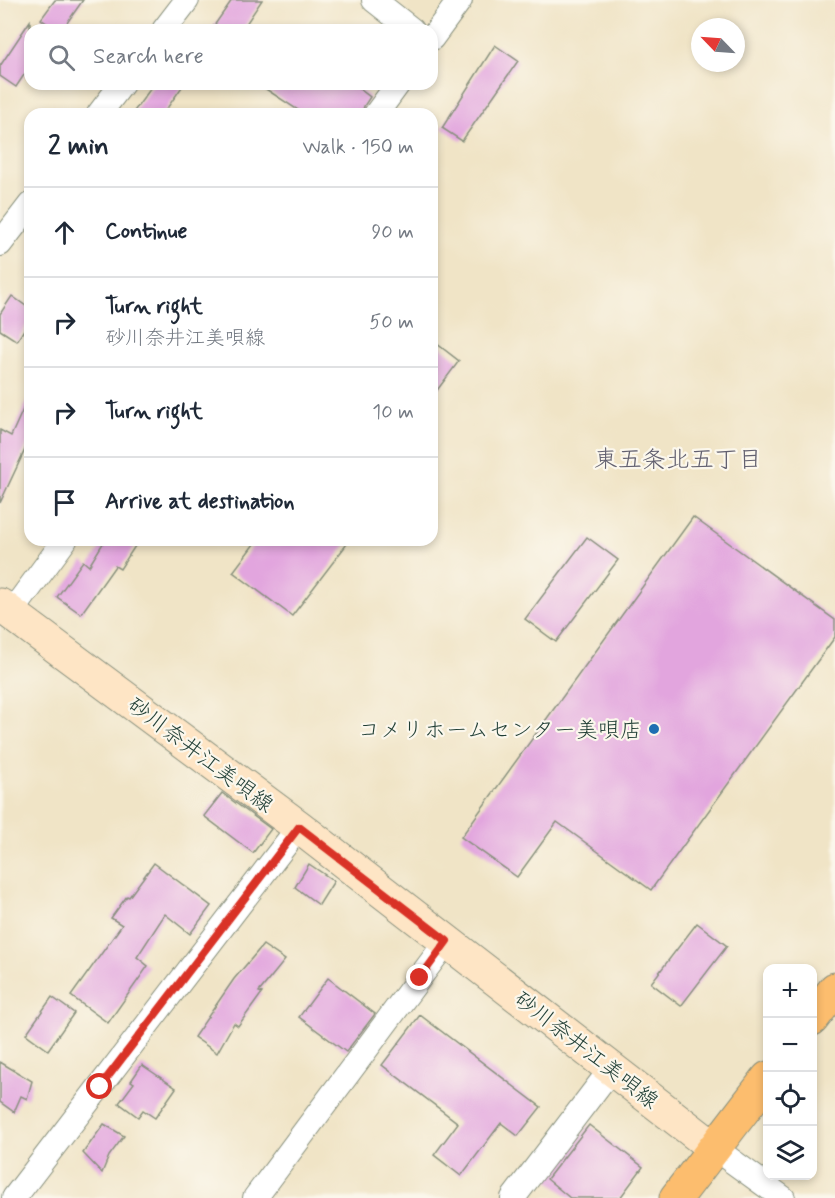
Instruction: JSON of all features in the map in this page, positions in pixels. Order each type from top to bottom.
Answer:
[{"type":"main road","name":"砂川奈井江美唄線","points":[[6,609],[299,827],[714,1148]]},
{"type":"main road","points":[[814,1018],[835,989]]},
{"type":"main road","points":[[676,1198],[763,1084]]},
{"type":"street","points":[[169,24],[187,0]]},
{"type":"street","points":[[374,0],[404,24]]},
{"type":"street","points":[[438,30],[460,0]]},
{"type":"street","points":[[104,108],[117,90]]},
{"type":"street","points":[[380,108],[394,90]]},
{"type":"street","points":[[0,244],[24,213]]},
{"type":"street","points":[[6,609],[60,546]]},
{"type":"street","points":[[14,1198],[299,827]]},
{"type":"street","points":[[255,1198],[447,941]]},
{"type":"street","points":[[513,1198],[612,1068]]},
{"type":"street","points":[[714,1148],[783,1198]]},
{"type":"building","points":[[55,0],[83,0],[66,24],[48,24],[41,19]]},
{"type":"building","points":[[232,0],[262,0],[246,24],[215,24]]},
{"type":"building","points":[[24,30],[24,75],[16,87],[0,76],[0,66]]},
{"type":"building","points":[[495,45],[518,61],[462,141],[442,128]]},
{"type":"building","points":[[150,90],[180,90],[167,108],[136,108]]},
{"type":"building","points":[[267,90],[361,90],[370,97],[364,108],[295,108]]},
{"type":"building","points":[[12,296],[24,305],[24,330],[17,341],[0,330],[0,314]]},
{"type":"building","points":[[438,345],[459,361],[438,389]]},
{"type":"building","points":[[24,407],[24,452],[0,503],[0,430],[11,436]]},
{"type":"building","name":"コメリホームセンター美唄店","points":[[693,517],[835,620],[835,637],[651,890],[557,822],[517,877],[461,837]]},
{"type":"building","points":[[587,537],[618,560],[556,642],[525,619]]},
{"type":"building","points":[[101,546],[135,546],[120,569],[115,566],[81,614],[57,597],[83,561],[89,566]]},
{"type":"building","points":[[252,546],[345,546],[292,616],[233,572]]},
{"type":"building","points":[[222,793],[271,829],[253,853],[204,816]]},
{"type":"building","points":[[154,863],[211,906],[190,934],[165,914],[137,957],[148,966],[108,1023],[71,996],[122,925],[111,918]]},
{"type":"building","points":[[309,864],[334,881],[319,905],[295,887]]},
{"type":"building","points":[[697,923],[727,946],[681,1006],[651,983]]},
{"type":"building","points":[[263,945],[285,960],[259,992],[262,993],[238,1026],[234,1023],[217,1053],[194,1037],[234,979]]},
{"type":"building","points":[[328,978],[375,1014],[346,1052],[299,1017]]},
{"type":"building","points":[[52,997],[74,1013],[48,1050],[26,1034]]},
{"type":"building","points":[[420,1015],[541,1107],[518,1136],[501,1123],[461,1176],[434,1155],[458,1123],[382,1065]]},
{"type":"building","points":[[0,1062],[32,1081],[27,1099],[21,1096],[14,1112],[0,1102]]},
{"type":"building","points":[[142,1065],[176,1088],[155,1118],[143,1110],[138,1117],[119,1103],[134,1083],[131,1081]]},
{"type":"building","points":[[104,1124],[124,1136],[109,1156],[102,1173],[83,1153]]},
{"type":"building","points":[[589,1125],[643,1167],[620,1198],[570,1198],[547,1179]]},
{"type":"place","name":"コメリホームセンター美唄店","points":[[654,729]]},
{"type":"district","name":"東五条北五丁目","points":[[678,459]]},
{"type":"route","points":[[100,1087],[299,827],[447,941],[420,978]]}]
